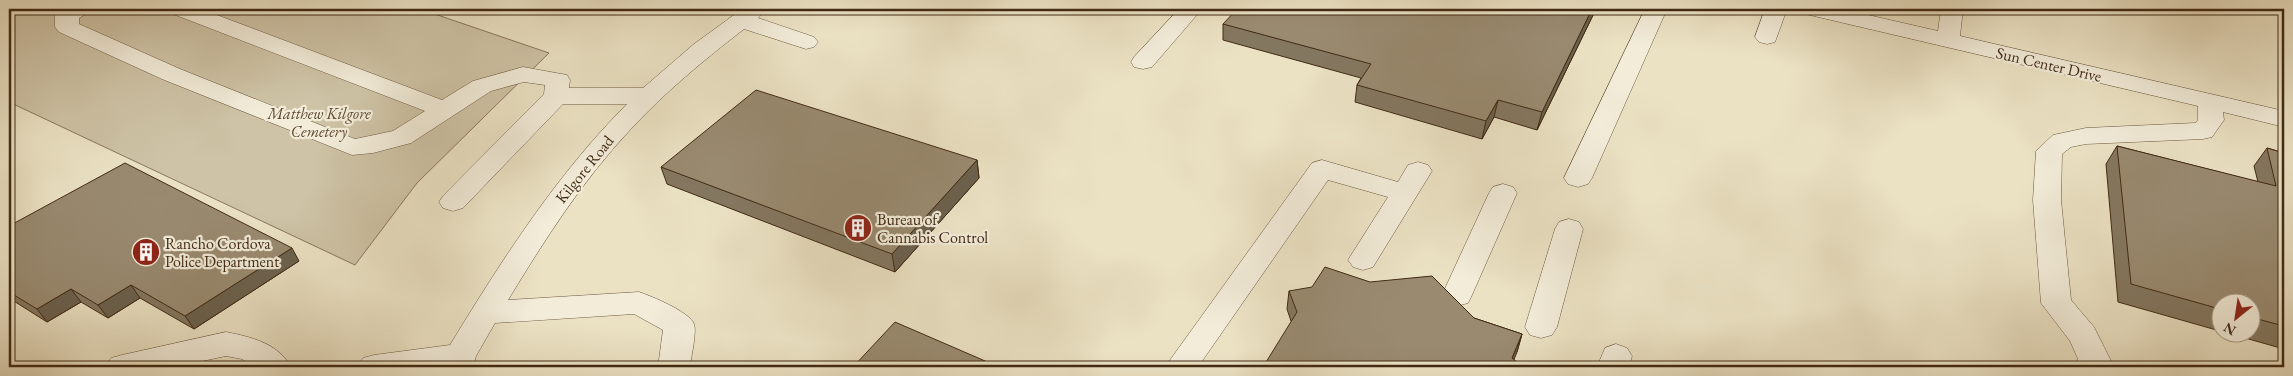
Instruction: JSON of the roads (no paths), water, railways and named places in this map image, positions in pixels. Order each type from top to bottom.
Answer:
[{"type":"street","points":[[78,9],[67,15],[67,27],[171,74],[352,147],[373,145],[402,137],[482,86],[523,74],[558,80],[556,96],[453,202]]},
{"type":"street","points":[[181,9],[444,110]]},
{"type":"street","points":[[1142,62],[1191,9]]},
{"type":"street","points":[[1578,178],[1656,9]]},
{"type":"street","points":[[1767,37],[1776,9]]},
{"type":"street","name":"Sun Center Drive","points":[[1814,9],[2284,120]]},
{"type":"street","points":[[1948,41],[1952,9]]},
{"type":"street","points":[[748,14],[806,42]]},
{"type":"street","name":"Kilgore Road","points":[[458,362],[512,268],[584,168],[620,125],[675,71],[748,14]]},
{"type":"street","points":[[556,96],[650,96]]},
{"type":"street","points":[[2094,367],[2094,359],[2083,335],[2056,303],[2047,200],[2049,152],[2062,141],[2086,136],[2203,131],[2211,120],[2210,102]]},
{"type":"street","points":[[1180,367],[1322,169],[1411,182],[1363,260]]},
{"type":"street","points":[[1456,295],[1503,193]]},
{"type":"street","points":[[1540,327],[1569,229]]},
{"type":"street","points":[[485,313],[639,304],[679,325],[674,367]]},
{"type":"street","points":[[122,367],[226,344],[251,349],[275,367]]},
{"type":"street","points":[[374,367],[458,362]]},
{"type":"place","name":"Bureau of Cannabis Control","points":[[858,228]]},
{"type":"place","name":"Rancho Cordova Police Department","points":[[146,252]]},
{"type":"park label","name":"Matthew Kilgore Cemetery","points":[[319,122]]}]
